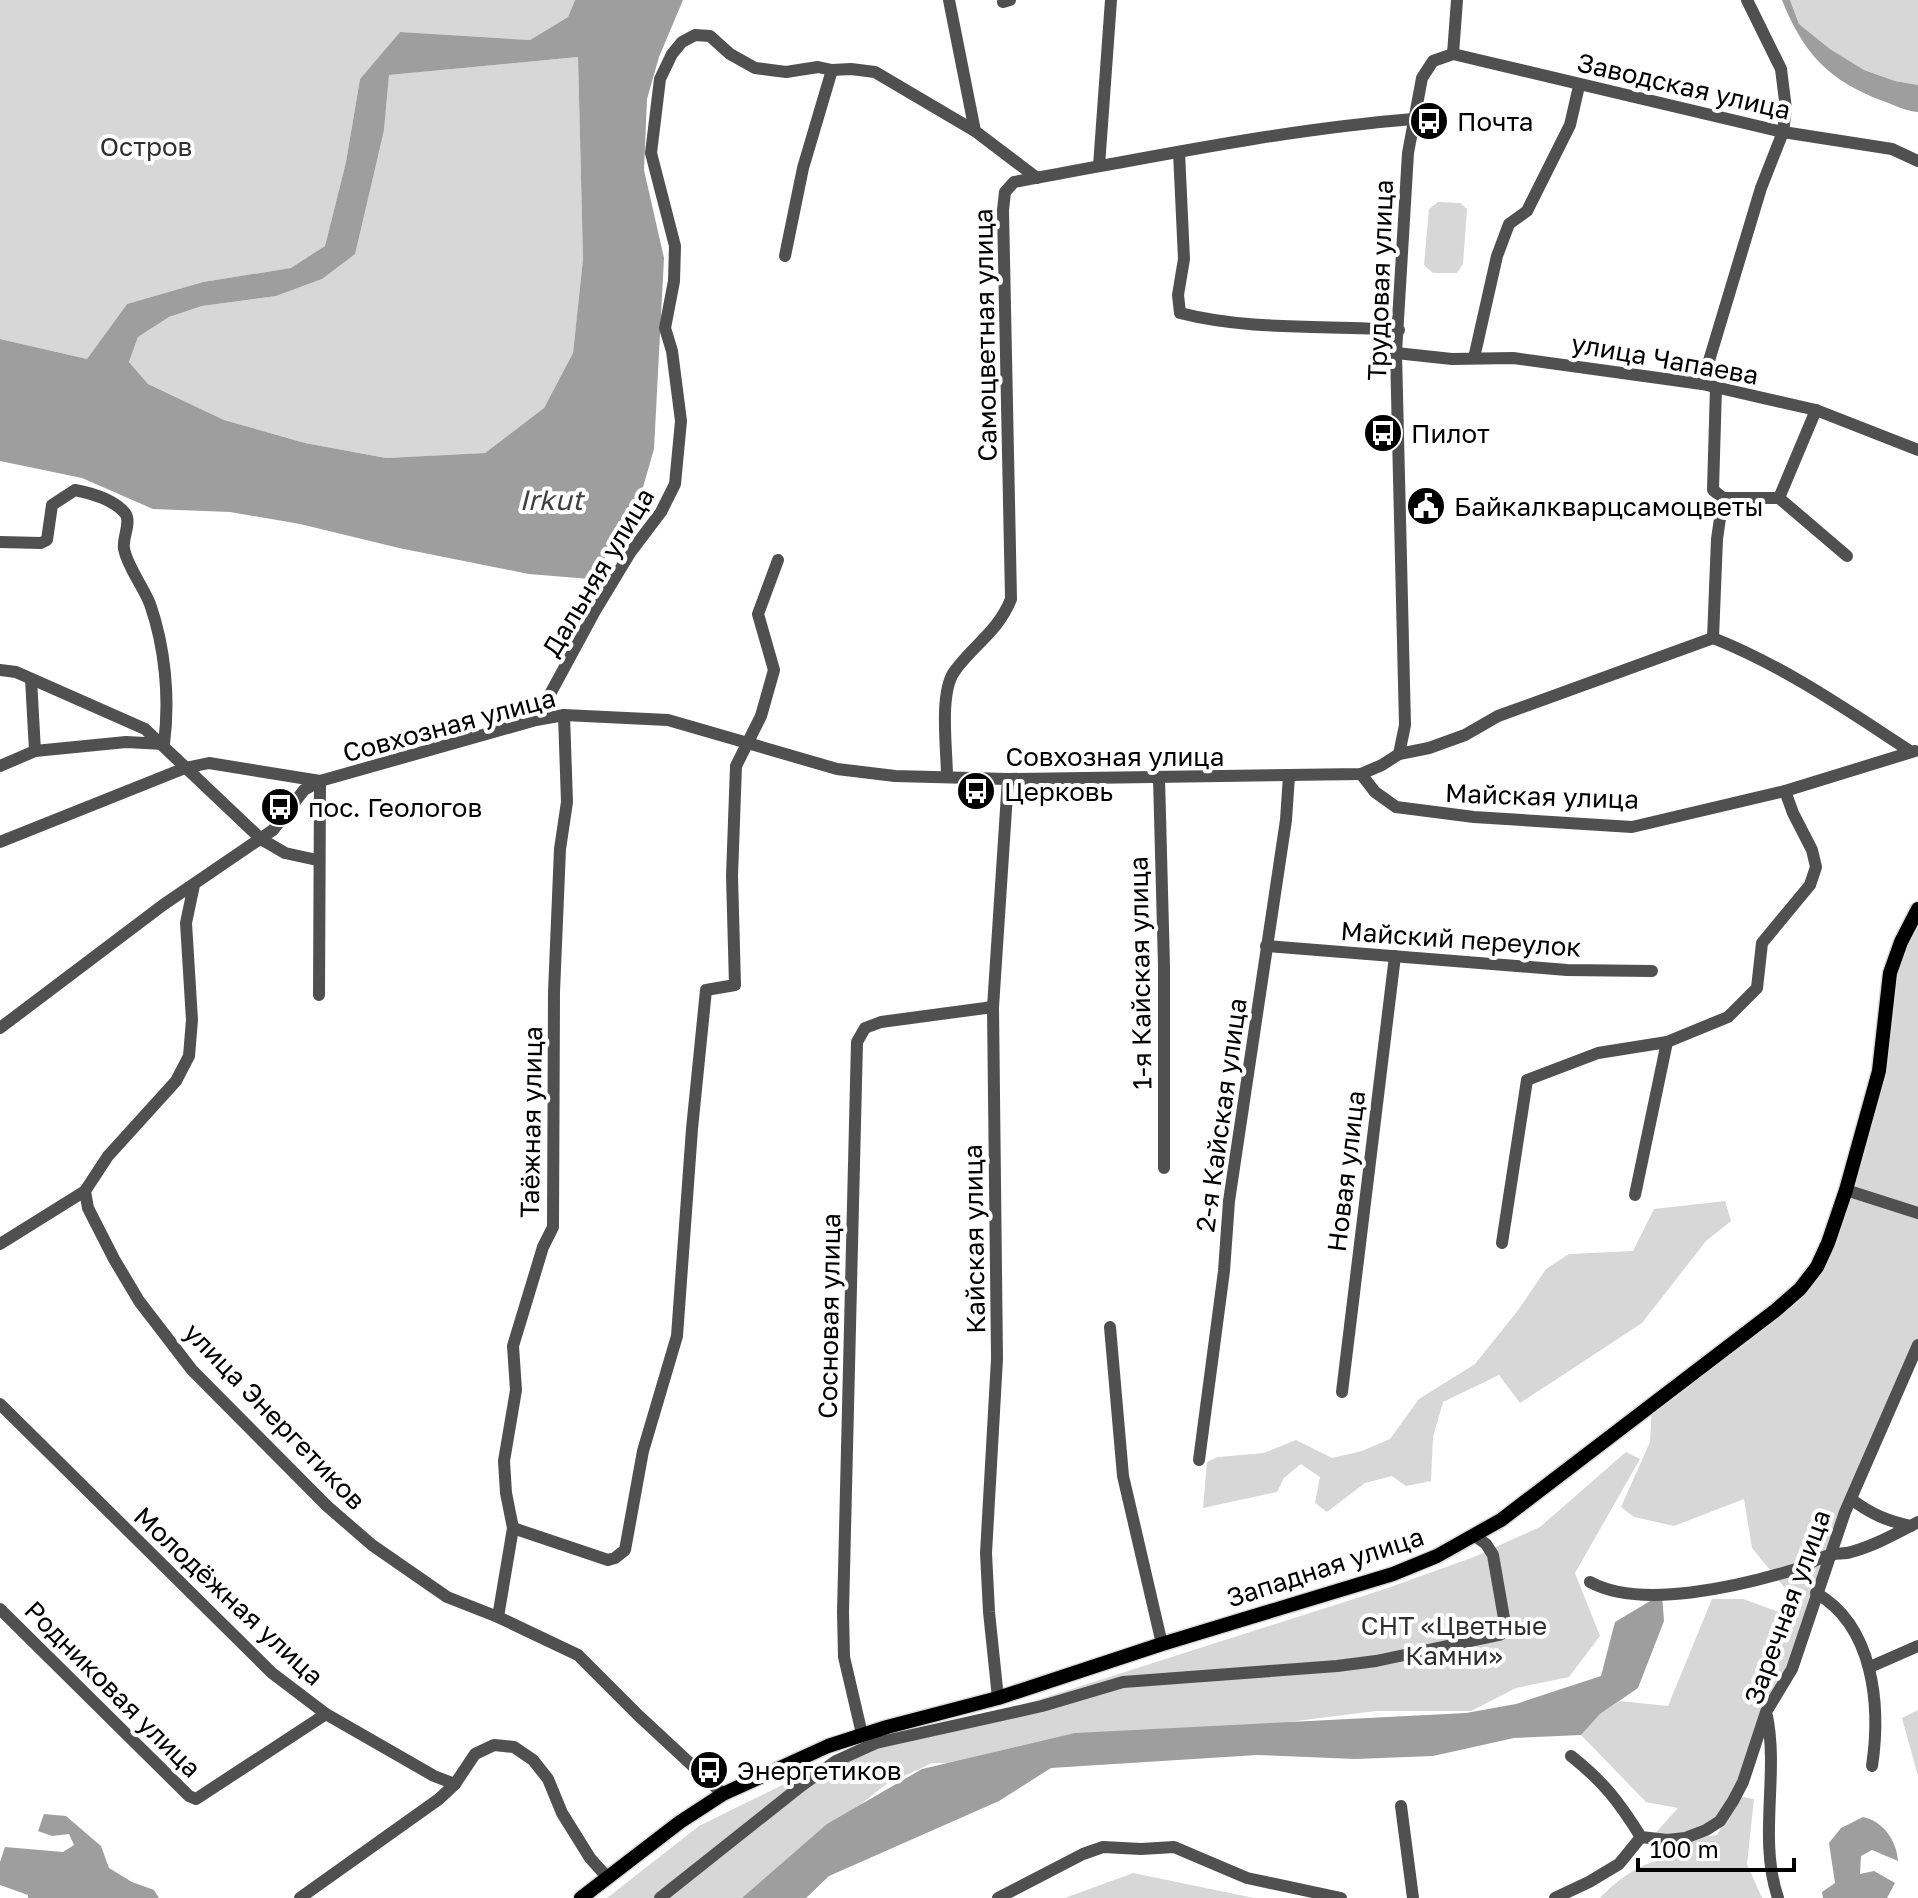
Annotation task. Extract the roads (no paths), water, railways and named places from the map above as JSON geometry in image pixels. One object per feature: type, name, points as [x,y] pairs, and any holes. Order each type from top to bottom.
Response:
[{"type":"main road","name":"Западная улица","points":[[581,1898],[680,1822],[723,1794],[789,1762],[862,1734],[998,1698],[1162,1644],[1393,1574],[1437,1556],[1501,1520],[1776,1310],[1800,1289],[1817,1267],[1846,1190],[1879,1071],[1890,973],[1918,909]]},
{"type":"street","points":[[949,0],[975,131]]},
{"type":"street","points":[[1099,166],[1111,0]]},
{"type":"street","name":"Трудовая улица","points":[[1399,754],[1405,725],[1396,353],[1408,153],[1422,78],[1433,61],[1446,55],[1457,0]]},
{"type":"street","points":[[1702,384],[1761,188],[1783,132],[1786,109],[1781,69],[1747,0]]},
{"type":"street","name":"Дальняя улица","points":[[536,720],[595,611],[630,553],[661,512],[675,484],[681,421],[672,351],[665,328],[674,281],[675,246],[651,153],[660,79],[672,54],[682,42],[695,35],[710,36],[730,54],[755,68],[786,72],[818,67],[875,72],[975,131],[1037,178]]},
{"type":"street","name":"Заводская улица","points":[[1446,55],[1783,132],[1892,149],[1918,161]]},
{"type":"street","points":[[785,256],[803,168],[832,70]]},
{"type":"street","points":[[1474,358],[1497,256],[1509,224],[1527,211],[1570,125],[1579,86]]},
{"type":"street","name":"Самоцветная улица","points":[[947,777],[946,688],[953,673],[1004,617],[1011,599],[1005,192],[1014,182],[1099,166],[1335,125],[1413,119]]},
{"type":"street","points":[[1179,152],[1184,259],[1178,295],[1180,313],[1218,323],[1399,330]]},
{"type":"street","name":"улица Чапаева","points":[[1396,353],[1513,358],[1702,384],[1816,410],[1918,450]]},
{"type":"street","points":[[1716,387],[1713,490],[1723,498],[1779,498],[1847,556]]},
{"type":"street","points":[[1779,498],[1816,410]]},
{"type":"street","points":[[0,542],[41,543],[47,540],[52,505],[75,490],[92,493],[124,512],[127,518],[124,550],[149,603],[162,647],[167,722],[164,744]]},
{"type":"street","points":[[1723,498],[1717,539],[1713,638],[1742,649],[1914,751]]},
{"type":"street","points":[[513,1528],[608,1560],[625,1550],[643,1451],[677,1336],[706,990],[735,985],[733,791],[736,766],[761,716],[774,670],[758,614],[778,560]]},
{"type":"street","name":"Совхозная улица","points":[[0,842],[185,768],[209,763],[320,781],[536,720],[564,715],[668,720],[837,769],[895,776],[1008,779],[1361,774],[1399,754],[1429,748],[1465,735],[1498,716],[1713,638]]},
{"type":"street","points":[[0,670],[16,672],[145,729],[261,839],[285,853],[317,860]]},
{"type":"street","points":[[31,679],[35,751]]},
{"type":"street","name":"Таёжная улица","points":[[498,1617],[513,1528],[504,1461],[516,1390],[513,1346],[543,1247],[553,1227],[554,992],[560,849],[567,802],[564,715]]},
{"type":"street","points":[[0,766],[35,751],[126,742],[164,744]]},
{"type":"street","name":"Майская улица","points":[[1361,774],[1375,792],[1396,807],[1474,817],[1632,827],[1785,791],[1914,751]]},
{"type":"street","name":"2-я Кайская улица","points":[[1199,1460],[1224,1271],[1229,1201],[1286,820],[1289,776]]},
{"type":"street","name":"1-я Кайская улица","points":[[1159,778],[1164,966],[1164,1168]]},
{"type":"street","name":"Кайская улица","points":[[998,1698],[986,1553],[997,1359],[993,1007],[1008,779]]},
{"type":"street","points":[[0,1028],[139,922],[211,870],[261,839],[281,821],[304,790],[320,781]]},
{"type":"street","points":[[319,995],[317,860],[320,781]]},
{"type":"street","points":[[1502,1243],[1527,1080],[1598,1053],[1667,1042],[1728,1017],[1757,988],[1762,943],[1810,885],[1816,867],[1812,850],[1785,791]]},
{"type":"street","points":[[0,1244],[85,1191],[108,1156],[176,1081],[189,1056],[192,1020],[186,923],[194,885]]},
{"type":"street","name":"Майский переулок","points":[[1266,946],[1567,970],[1652,971]]},
{"type":"street","name":"Новая улица","points":[[1342,1392],[1395,956]]},
{"type":"street","name":"Сосновая улица","points":[[862,1734],[844,1657],[843,1612],[857,1042],[865,1028],[881,1022],[993,1007]]},
{"type":"street","points":[[1635,1195],[1667,1042]]},
{"type":"street","points":[[1846,1190],[1918,1213]]},
{"type":"street","name":"улица Энергетиков","points":[[85,1191],[88,1208],[139,1301],[192,1370],[327,1506],[372,1545],[447,1597],[578,1655],[723,1794]]},
{"type":"street","points":[[1110,1327],[1123,1476],[1162,1644]]},
{"type":"street","name":"Заречная улица","points":[[1778,1898],[1768,1852],[1772,1739],[1766,1712],[1792,1669],[1851,1499],[1917,1354]]},
{"type":"street","name":"Молодёжная улица","points":[[0,1404],[272,1673],[326,1714],[434,1776],[455,1784]]},
{"type":"street","points":[[1851,1499],[1872,1515],[1888,1521],[1915,1524]]},
{"type":"street","points":[[1590,1582],[1605,1590],[1626,1593],[1697,1591],[1757,1580],[1797,1569],[1832,1554],[1850,1553],[1915,1524]]},
{"type":"street","points":[[660,1898],[801,1786],[836,1761],[876,1743],[1042,1706],[1123,1682],[1337,1666],[1376,1661],[1499,1635],[1504,1632],[1505,1624],[1495,1563],[1486,1544],[1475,1536]]},
{"type":"street","points":[[1816,1593],[1829,1600],[1847,1621],[1862,1643],[1870,1667],[1876,1743],[1872,1766]]},
{"type":"street","name":"Родниковая улица","points":[[0,1609],[189,1796],[196,1799],[326,1714]]},
{"type":"street","points":[[1870,1667],[1918,1646]]},
{"type":"street","points":[[1641,1837],[1667,1840],[1685,1838],[1720,1821],[1743,1782],[1766,1712]]},
{"type":"street","points":[[300,1898],[455,1784],[475,1754],[494,1745],[514,1747],[533,1760],[548,1779],[562,1813],[590,1858],[607,1877]]},
{"type":"street","points":[[1571,1756],[1596,1775],[1625,1810],[1641,1837]]},
{"type":"street","points":[[1743,1782],[1770,1786]]},
{"type":"street","points":[[1401,1806],[1413,1898]]},
{"type":"street","points":[[1555,1898],[1619,1864],[1641,1837]]},
{"type":"street","points":[[998,1898],[1091,1850],[1103,1847],[1174,1847],[1247,1878],[1341,1898]]},
{"type":"water","name":"Irkut","points":[[575,0],[683,0],[659,57],[647,99],[644,170],[664,258],[654,449],[635,515],[590,579],[529,574],[300,524],[230,512],[153,509],[82,478],[0,461],[0,339],[87,359],[127,304],[203,282],[291,268],[325,246],[346,162],[360,79],[400,32],[530,40],[568,17]],"holes":[[[578,57],[583,259],[573,353],[544,408],[485,453],[386,458],[305,443],[224,420],[148,384],[129,362],[138,337],[169,317],[202,306],[276,296],[322,279],[355,254],[384,130],[389,75]]]},
{"type":"water","points":[[1782,0],[1790,0],[1799,24],[1830,49],[1864,70],[1918,85],[1918,112],[1864,93],[1833,74],[1809,50]]},
{"type":"water","points":[[1662,1594],[1664,1621],[1638,1688],[1600,1714],[1581,1735],[1514,1738],[1433,1756],[1355,1759],[1257,1755],[1051,1768],[999,1801],[829,1876],[806,1898],[742,1898],[827,1824],[922,1769],[1075,1733],[1466,1713],[1516,1704],[1601,1676],[1615,1622]]},
{"type":"water","points":[[44,1814],[66,1816],[101,1846],[109,1868],[132,1882],[154,1890],[159,1898],[28,1898],[28,1895],[0,1885],[0,1862],[5,1847],[63,1852],[74,1845],[69,1834],[52,1836],[38,1831]]},
{"type":"water","points":[[1863,1817],[1877,1823],[1888,1833],[1898,1861],[1872,1850],[1861,1856],[1860,1874],[1874,1871],[1895,1883],[1887,1898],[1823,1898],[1822,1892],[1835,1883],[1829,1843],[1841,1828]]},
{"type":"place","name":"Почта","points":[[1429,121]]},
{"type":"place","name":"Пилот","points":[[1383,433]]},
{"type":"place","name":"Байкалкварцсамоцветы","points":[[1426,506]]},
{"type":"place","name":"Церковь","points":[[976,791]]},
{"type":"place","name":"пос. Геологов","points":[[280,807]]},
{"type":"place","name":"Энергетиков","points":[[709,1770]]},
{"type":"park label","name":"Остров","points":[[146,146]]},
{"type":"park label","name":"СНТ «Цветные Камни»","points":[[1454,1640]]}]
